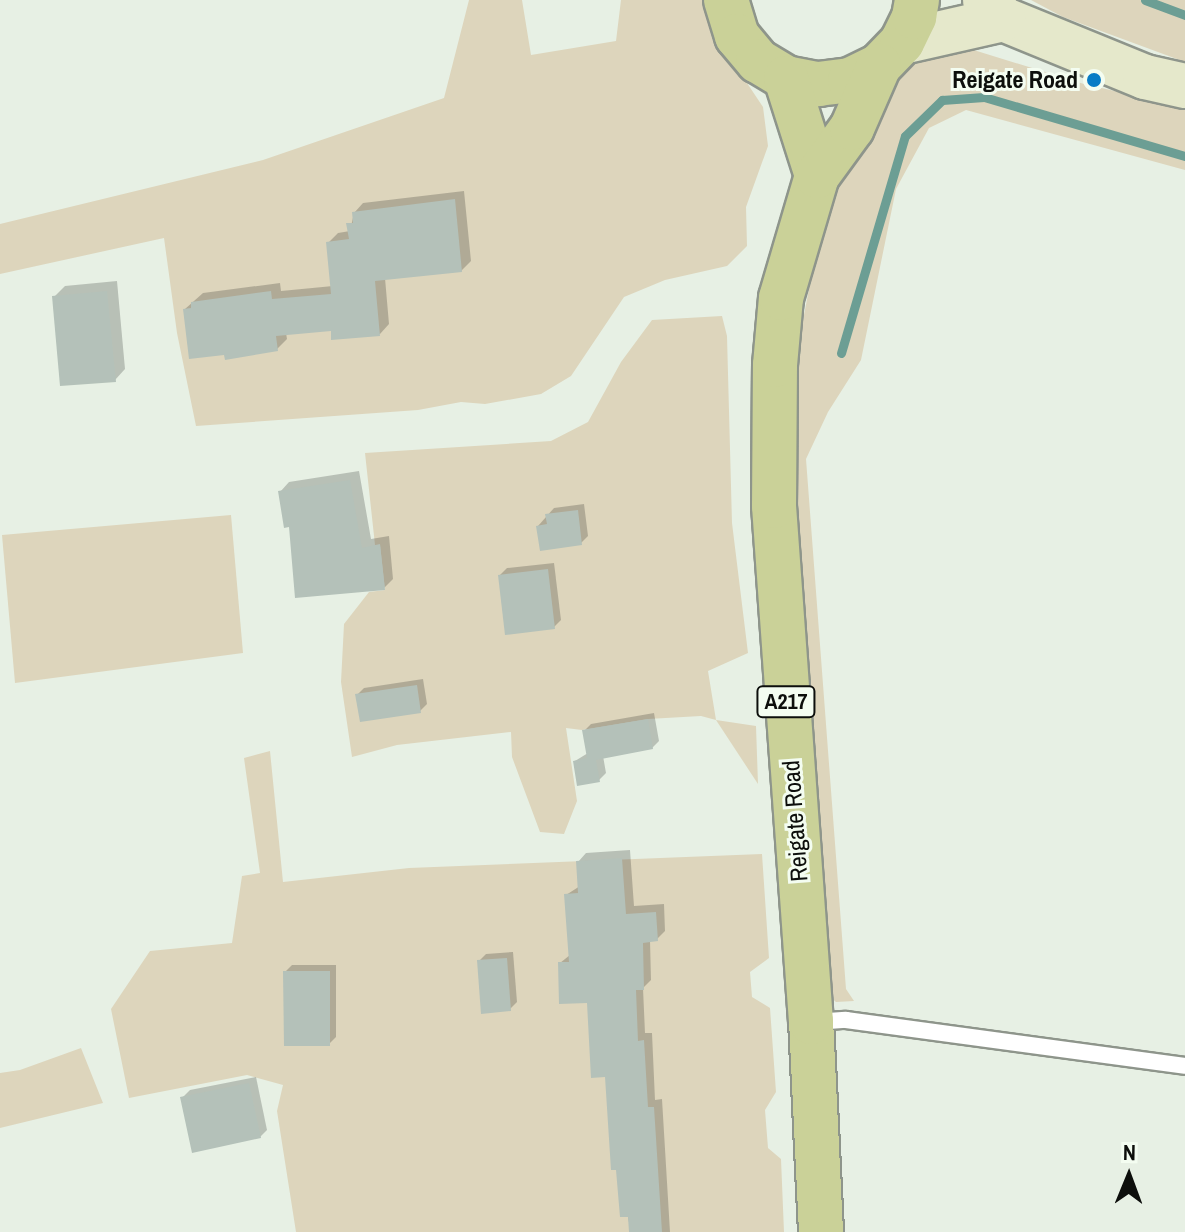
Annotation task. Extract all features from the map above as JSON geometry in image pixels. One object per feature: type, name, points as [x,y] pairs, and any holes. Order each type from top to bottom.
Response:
[{"type":"main road","points":[[726,0],[737,36],[758,61],[786,78],[818,84],[840,82],[891,54]]},
{"type":"main road","name":"Reigate Road","points":[[821,1232],[811,1022],[775,521],[774,424],[781,298],[817,176],[852,128],[914,17],[917,0]]},
{"type":"main road","points":[[786,78],[817,176]]},
{"type":"street","points":[[891,54],[994,9],[1145,77],[1185,86]]},
{"type":"lane","points":[[811,1022],[846,1020],[1185,1066]]},
{"type":"shaded area","points":[[469,0],[522,0],[531,55],[616,41],[621,0],[714,0],[741,74],[763,107],[768,146],[746,207],[747,246],[727,266],[665,280],[624,297],[571,376],[541,394],[485,404],[461,402],[418,410],[196,426],[177,333],[164,238],[0,274],[0,224],[263,160],[444,98]]},
{"type":"shaded area","points":[[1031,0],[1185,0],[1185,62],[1063,17]]},
{"type":"shaded area","points":[[964,47],[1084,84],[1185,107],[1185,170],[966,110],[929,128],[896,189],[861,360],[828,412],[806,459],[846,989],[854,1001],[836,1002],[827,994],[789,528],[797,351],[816,253],[839,177],[904,66],[935,50]]},
{"type":"shaded area","points":[[722,316],[727,336],[732,523],[748,653],[708,671],[716,720],[701,716],[648,719],[582,730],[566,728],[577,801],[564,834],[540,832],[512,757],[511,732],[397,745],[352,757],[341,682],[344,624],[369,592],[385,590],[380,545],[375,545],[365,453],[551,441],[588,422],[621,362],[652,320]]},
{"type":"shaded area","points":[[231,515],[243,653],[15,683],[2,535]]},
{"type":"shaded area","points":[[716,720],[756,726],[758,784]]},
{"type":"shaded area","points":[[270,751],[283,882],[409,868],[762,854],[769,958],[750,972],[752,997],[770,1008],[776,1092],[765,1110],[768,1148],[781,1159],[784,1232],[296,1232],[277,1111],[283,1085],[247,1075],[129,1098],[111,1009],[150,951],[232,943],[242,876],[260,873],[244,758]]},
{"type":"shaded area","points":[[81,1048],[103,1103],[0,1128],[0,1073],[20,1070]]},
{"type":"building","points":[[455,199],[462,272],[375,281],[380,336],[331,340],[331,331],[276,336],[278,351],[225,360],[224,355],[189,359],[183,309],[191,308],[191,302],[271,291],[272,299],[331,294],[326,242],[349,239],[346,223],[353,223],[352,212]]},
{"type":"building","points":[[107,291],[116,382],[60,386],[52,296]]},
{"type":"building","points":[[350,480],[362,548],[380,544],[385,590],[295,598],[289,527],[284,528],[278,491]]},
{"type":"building","points":[[578,510],[582,545],[540,551],[536,526],[547,524],[545,514]]},
{"type":"building","points":[[548,569],[555,629],[505,635],[498,575]]},
{"type":"building","points":[[417,685],[421,713],[360,722],[355,694]]},
{"type":"building","points":[[648,719],[653,749],[596,760],[600,782],[577,786],[573,761],[587,758],[582,730]]},
{"type":"building","points":[[622,858],[626,914],[656,912],[658,941],[643,943],[644,990],[636,990],[638,1041],[644,1040],[648,1107],[654,1107],[662,1232],[629,1232],[628,1217],[620,1217],[616,1170],[611,1170],[605,1077],[591,1078],[587,1003],[559,1004],[558,962],[569,962],[564,894],[578,893],[576,861]]},
{"type":"building","points":[[507,958],[511,1011],[481,1014],[477,960]]},
{"type":"building","points":[[283,971],[330,971],[330,1046],[284,1046]]},
{"type":"building","points":[[249,1083],[261,1138],[192,1153],[180,1097]]},
{"type":"waterway","points":[[1145,0],[1185,15]]},
{"type":"waterway","points":[[841,353],[905,136],[942,100],[984,97],[1185,156]]},
{"type":"place","name":"Reigate Road","points":[[1094,80]]}]
